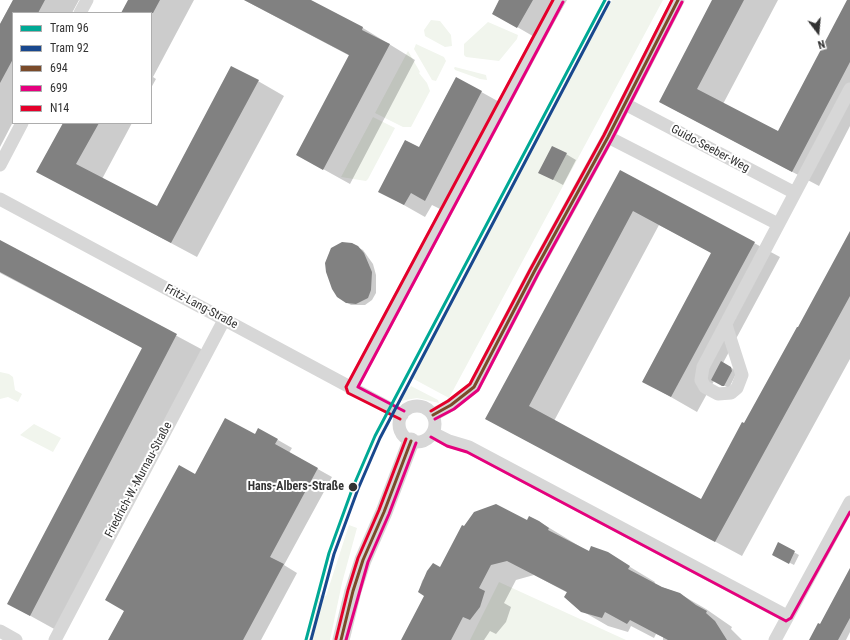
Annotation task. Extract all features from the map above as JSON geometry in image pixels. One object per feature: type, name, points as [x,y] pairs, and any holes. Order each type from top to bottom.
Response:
[{"type":"street","points":[[81,12],[87,0]]},
{"type":"street","points":[[352,389],[559,0]]},
{"type":"street","points":[[433,415],[456,401],[474,387],[534,272],[608,137],[678,0]]},
{"type":"street","points":[[726,325],[742,375],[736,388],[731,393],[718,394],[705,387],[701,380],[704,367],[778,224],[850,89]]},
{"type":"street","name":"Guido-Seeber-Weg","points":[[625,104],[795,194]]},
{"type":"street","points":[[0,166],[21,124]]},
{"type":"street","points":[[608,137],[778,224]]},
{"type":"street","name":"Fritz-Lang-Straße","points":[[0,199],[402,415]]},
{"type":"street","name":"Friedrich-W.-Murnau-Straße","points":[[54,640],[224,320]]},
{"type":"street","points":[[420,406],[430,411],[433,415],[435,425],[433,433],[427,439],[422,441],[412,441],[406,438],[400,427],[402,415],[410,408],[420,406]]},
{"type":"street","points":[[433,433],[469,447],[787,616]]},
{"type":"street","points":[[341,640],[353,591],[363,560],[412,441]]},
{"type":"street","points":[[775,640],[850,502]]},
{"type":"street","points":[[0,631],[16,640]]},
{"type":"shaded area","points":[[612,0],[663,0],[449,398],[410,377]]},
{"type":"shaded area","points":[[431,20],[440,21],[451,35],[452,46],[445,47],[425,36],[424,30]]},
{"type":"shaded area","points":[[488,22],[518,35],[517,39],[499,61],[466,57],[464,55],[464,44]]},
{"type":"shaded area","points":[[416,44],[444,57],[446,61],[436,81],[432,80],[414,49]]},
{"type":"shaded area","points":[[408,51],[420,72],[419,73],[427,83],[430,91],[411,127],[403,127],[375,113]]},
{"type":"shaded area","points":[[455,67],[486,75],[487,80],[455,70]]},
{"type":"shaded area","points":[[373,117],[395,128],[368,179],[366,181],[341,177]]},
{"type":"shaded area","points":[[0,372],[9,374],[13,377],[15,390],[22,394],[18,402],[8,397],[0,399]]},
{"type":"shaded area","points":[[411,386],[438,400],[439,403],[417,398],[400,401],[399,398],[406,387],[409,389]]},
{"type":"shaded area","points":[[34,424],[61,438],[53,452],[20,435]]},
{"type":"shaded area","points":[[349,525],[357,528],[342,583],[330,640],[309,640],[320,595],[326,596]]},
{"type":"shaded area","points":[[499,582],[626,640],[470,640]]},
{"type":"building","points":[[13,0],[45,0],[39,12],[12,12],[12,61],[0,83],[0,24]]},
{"type":"building","points":[[128,0],[160,0],[153,13],[122,12]]},
{"type":"building","points":[[244,0],[311,0],[363,27],[362,30],[390,44],[323,170],[296,155],[349,55]]},
{"type":"building","points":[[499,0],[533,0],[517,28],[492,14]]},
{"type":"building","points":[[712,0],[744,0],[697,89],[778,131],[847,0],[850,0],[850,62],[792,172],[659,102]]},
{"type":"building","points":[[231,66],[259,80],[171,243],[36,172],[62,124],[98,124],[76,164],[157,206]]},
{"type":"building","points":[[456,77],[482,91],[425,201],[411,193],[404,205],[378,192],[405,140],[419,147]]},
{"type":"building","points":[[552,146],[567,153],[553,180],[538,173]]},
{"type":"building","points":[[620,170],[755,242],[671,397],[642,382],[711,253],[633,211],[529,406],[701,499],[742,422],[744,423],[850,231],[850,296],[715,542],[485,419]]},
{"type":"building","points":[[0,240],[177,334],[30,616],[7,604],[142,348],[0,272]]},
{"type":"building","points":[[342,242],[352,243],[358,246],[364,253],[372,272],[371,290],[368,298],[356,304],[346,303],[337,297],[332,289],[326,272],[325,263],[331,248]]},
{"type":"building","points":[[721,361],[731,367],[732,371],[724,386],[711,380]]},
{"type":"building","points":[[225,418],[255,434],[258,428],[278,439],[275,444],[318,468],[270,557],[284,564],[243,640],[108,640],[124,611],[105,600],[179,465],[195,474]]},
{"type":"building","points":[[496,504],[527,520],[529,516],[539,521],[549,528],[548,530],[589,551],[591,546],[608,552],[630,566],[628,569],[662,587],[680,593],[707,611],[706,613],[715,621],[727,640],[668,640],[630,620],[627,624],[605,612],[602,618],[581,612],[564,597],[567,592],[507,561],[491,565],[479,588],[485,591],[480,607],[470,620],[463,617],[451,640],[401,640],[424,596],[418,592],[427,571],[433,563],[440,567],[462,525],[464,526],[474,512]]},
{"type":"building","points":[[778,542],[795,551],[789,564],[772,555]]},
{"type":"building","points":[[850,568],[850,618],[838,640],[809,640],[818,623],[820,624]]},
{"type":"tram line","name":"96","points":[[306,640],[329,553],[353,487],[375,436],[605,0]]},
{"type":"tram line","name":"92","points":[[311,640],[334,554],[358,489],[380,438],[609,2]]},
{"type":"transit line","name":"N14","points":[[400,419],[348,393],[346,387],[553,0]]},
{"type":"transit line","name":"N14","points":[[431,411],[448,401],[470,384],[604,135],[672,0]]},
{"type":"transit line","name":"694","points":[[433,415],[451,405],[474,387],[534,272],[608,137],[678,0]]},
{"type":"transit line","name":"699","points":[[404,411],[358,387],[563,2]]},
{"type":"transit line","name":"699","points":[[435,419],[454,409],[478,390],[538,274],[612,139],[682,2]]},
{"type":"transit line","name":"699","points":[[431,437],[447,446],[467,452],[786,621],[791,618],[850,512]]},
{"type":"transit line","name":"N14","points":[[336,639],[348,590],[358,558],[379,510],[406,439]]},
{"type":"transit line","name":"694","points":[[341,640],[353,591],[363,560],[384,512],[411,441]]},
{"type":"transit line","name":"699","points":[[346,640],[368,562],[389,514],[416,443]]},
{"type":"place","name":"Hans-Albers-Straße","points":[[353,487]]}]
